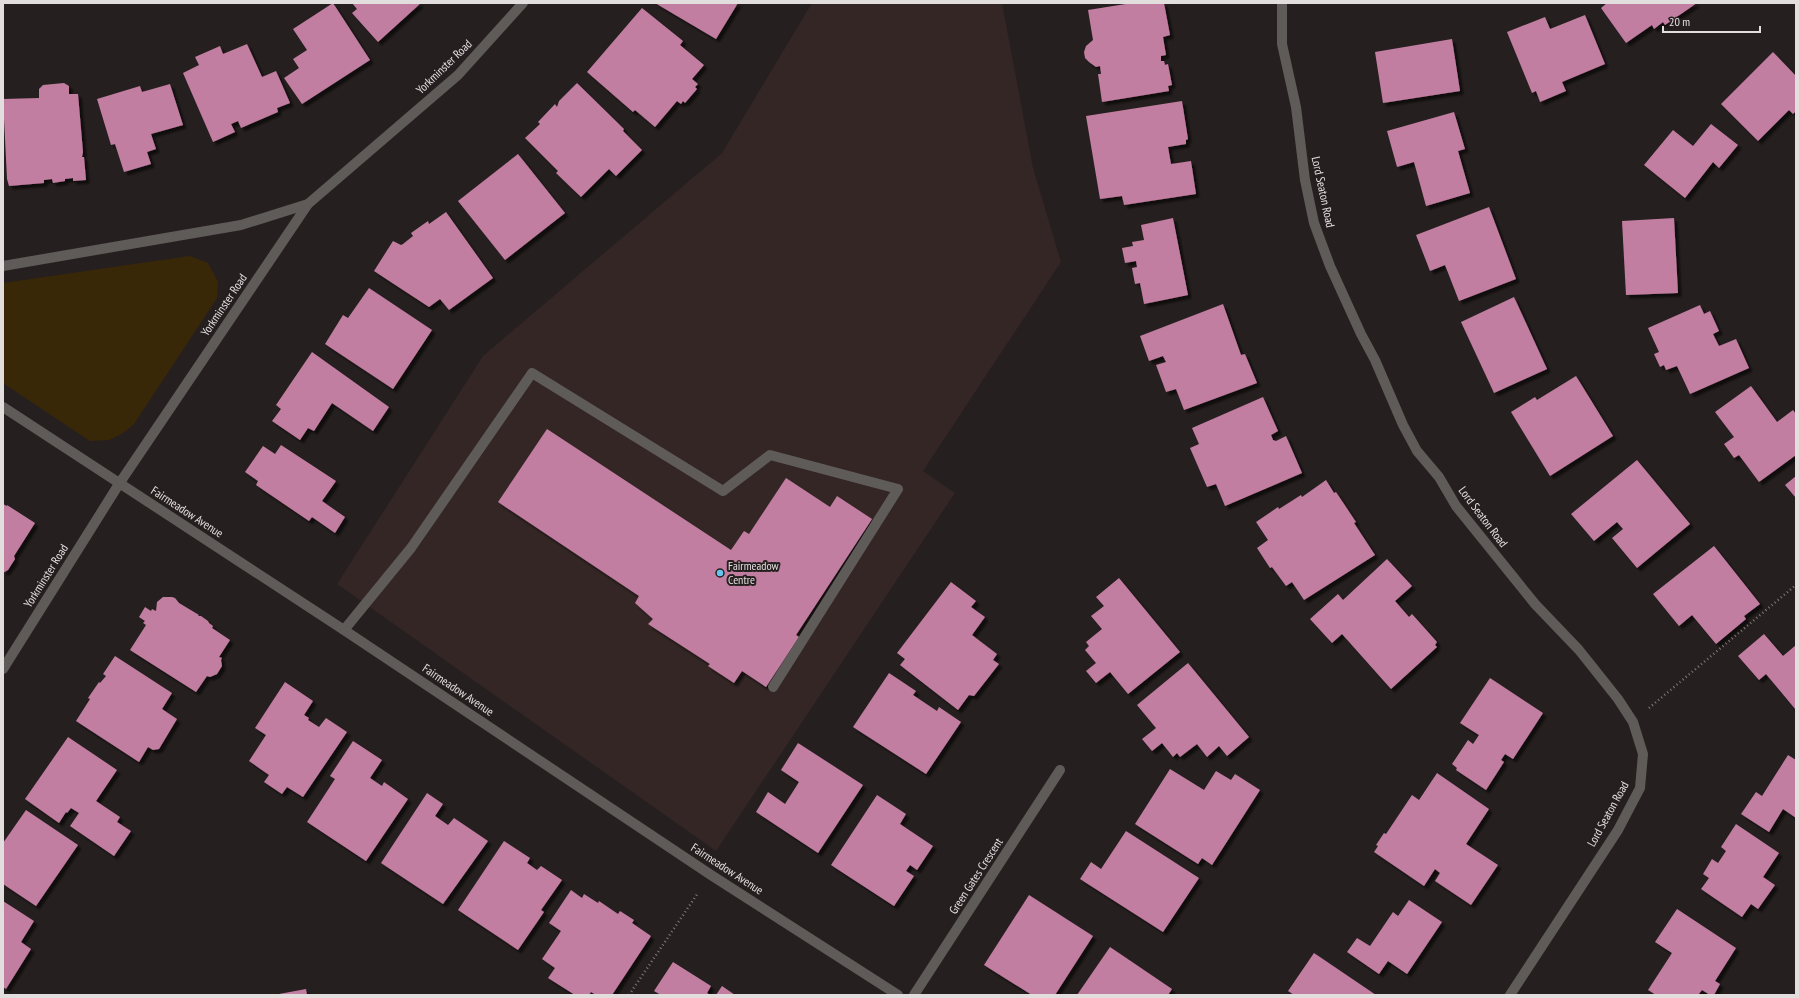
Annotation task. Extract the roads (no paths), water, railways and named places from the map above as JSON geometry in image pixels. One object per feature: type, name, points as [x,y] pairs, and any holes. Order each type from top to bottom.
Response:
[{"type":"street","name":"Yorkminster Road","points":[[3,669],[120,484],[308,204],[458,75],[523,3]]},
{"type":"street","name":"Lord Seaton Road","points":[[1282,3],[1282,44],[1296,107],[1305,180],[1314,223],[1330,266],[1361,334],[1375,360],[1403,425],[1417,451],[1439,477],[1456,506],[1535,604],[1578,650],[1618,699],[1633,722],[1643,754],[1640,788],[1618,830],[1510,995]]},
{"type":"street","points":[[3,266],[241,225],[308,204]]},
{"type":"street","points":[[344,630],[411,548],[532,373],[723,491],[770,455],[898,489],[773,687]]},
{"type":"street","name":"Fairmeadow Avenue","points":[[3,407],[344,630],[710,875],[898,995]]},
{"type":"street","name":"Green Gates Crescent","points":[[914,995],[1060,770]]},
{"type":"place","name":"Fairmeadow Centre","points":[[720,573]]}]
